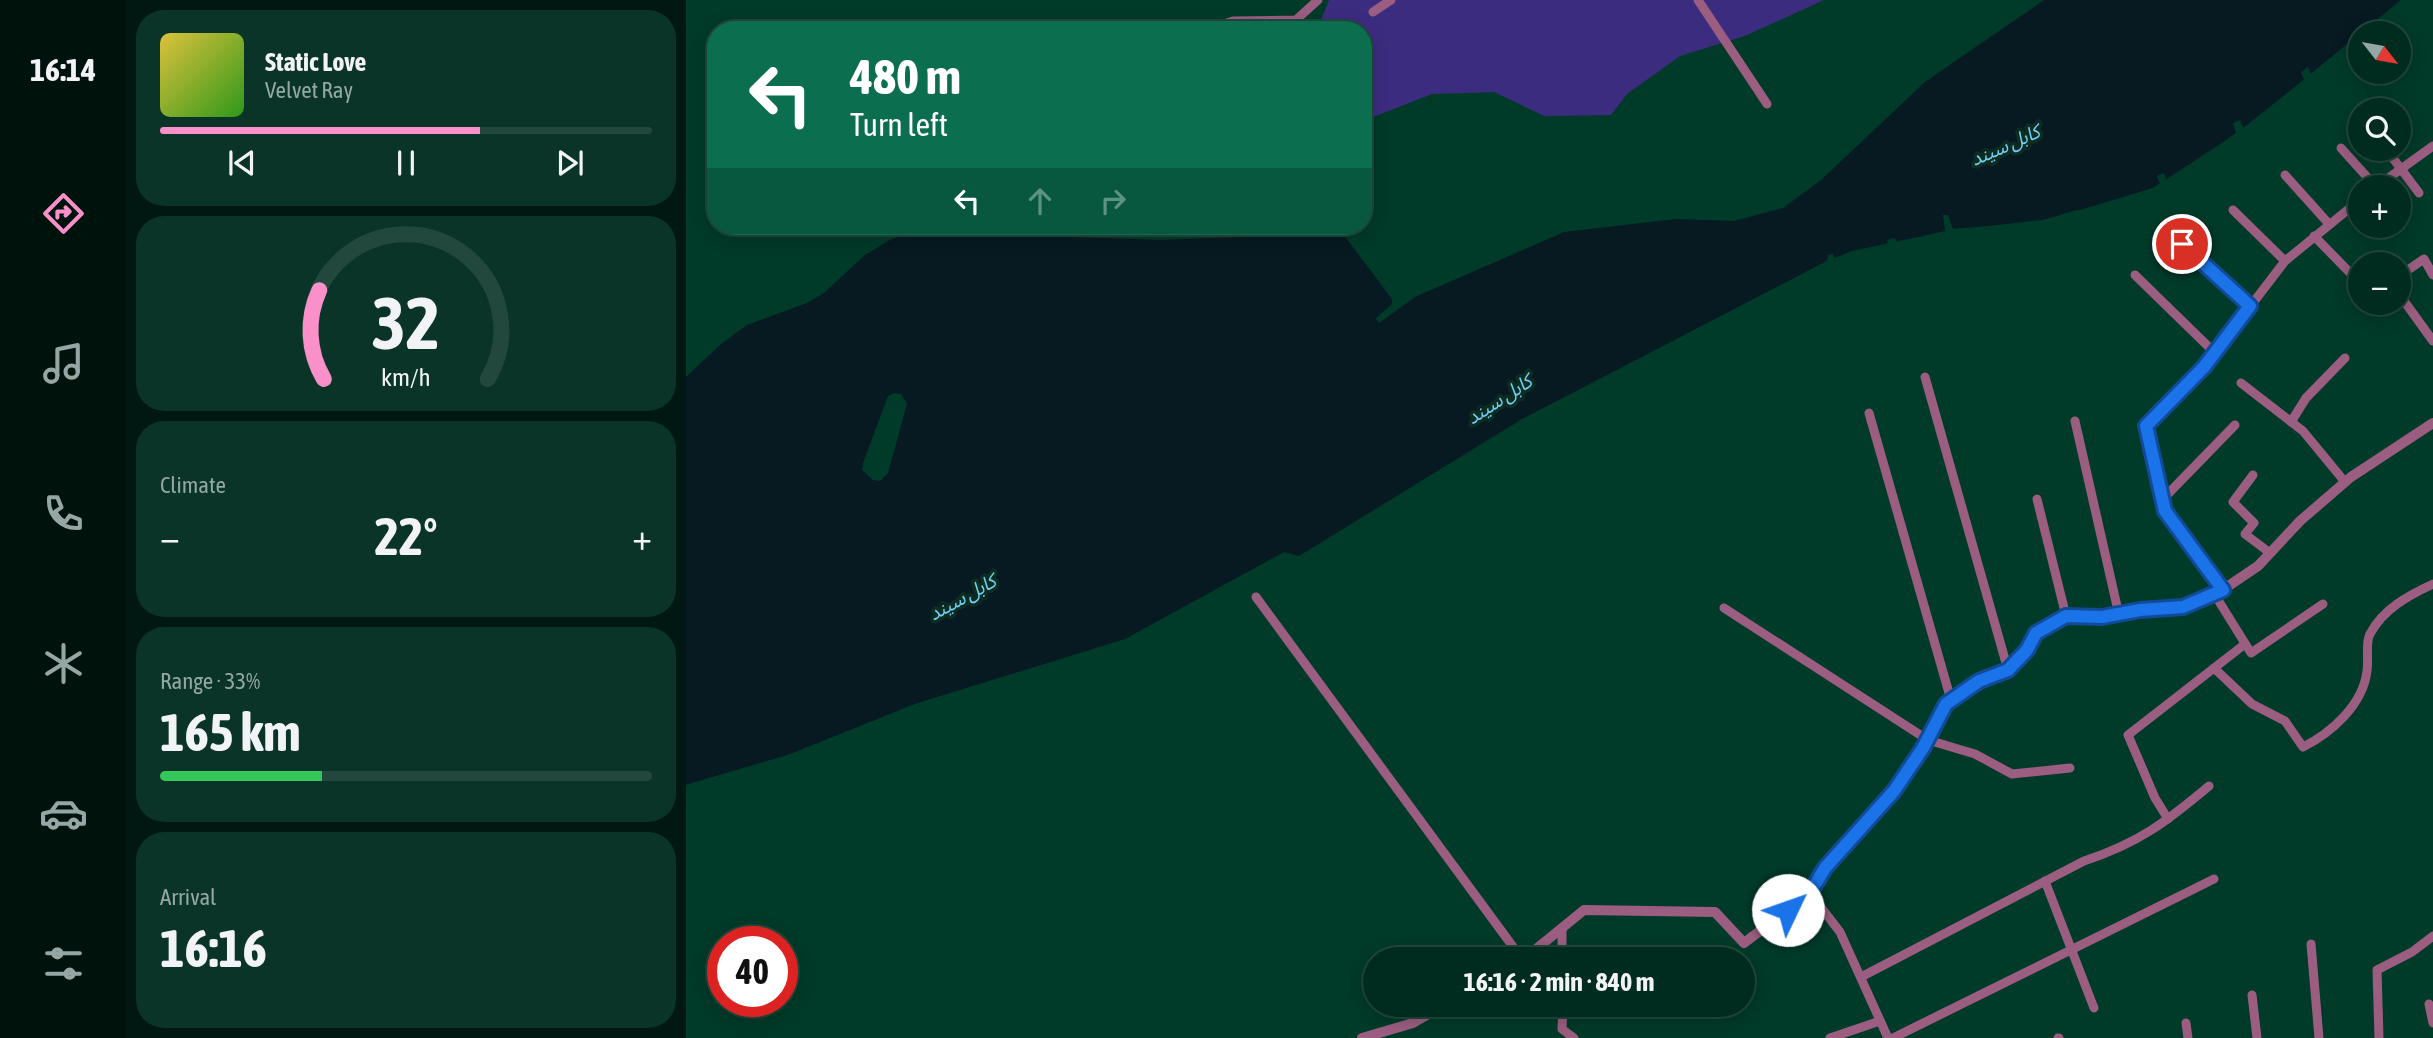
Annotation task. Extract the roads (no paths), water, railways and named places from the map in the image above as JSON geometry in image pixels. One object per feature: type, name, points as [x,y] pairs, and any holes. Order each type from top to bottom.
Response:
[{"type":"street","points":[[1264,21],[1296,20],[1318,0]]},
{"type":"street","points":[[1373,12],[1391,0]]},
{"type":"street","points":[[1698,0],[1767,104]]},
{"type":"street","points":[[2393,175],[2433,146]]},
{"type":"street","points":[[2340,148],[2365,175]]},
{"type":"street","points":[[2397,161],[2419,193]]},
{"type":"street","points":[[2285,175],[2329,224]]},
{"type":"street","points":[[2233,209],[2285,261]]},
{"type":"street","points":[[2323,604],[2250,653],[2219,593],[2165,511],[2146,426],[2215,353],[2285,261],[2348,209]]},
{"type":"street","points":[[2314,236],[2348,271]]},
{"type":"street","points":[[2182,244],[2250,306]]},
{"type":"street","points":[[2411,268],[2424,259],[2433,275]]},
{"type":"street","points":[[2135,275],[2215,353]]},
{"type":"street","points":[[2411,311],[2433,341]]},
{"type":"street","points":[[2291,422],[2306,398],[2345,358]]},
{"type":"street","points":[[1925,376],[2008,670]]},
{"type":"street","points":[[2241,383],[2291,422],[2345,482]]},
{"type":"street","points":[[1869,412],[1951,700]]},
{"type":"street","points":[[2075,421],[2119,615]]},
{"type":"street","points":[[1538,947],[1584,911],[1715,912],[1744,943],[1810,893],[1825,868],[1894,791],[1951,700],[1979,681],[2008,670],[2027,650],[2036,633],[2066,616],[2119,615],[2140,610],[2183,607],[2219,593],[2258,566],[2345,482],[2433,423]]},
{"type":"street","points":[[2162,500],[2235,425]]},
{"type":"street","points":[[2253,475],[2234,502],[2254,523],[2245,534],[2270,553]]},
{"type":"street","points":[[2037,499],[2066,616]]},
{"type":"street","points":[[2214,668],[2252,704],[2285,721],[2303,747],[2327,735],[2355,702],[2367,674],[2369,635],[2402,598],[2433,584]]},
{"type":"street","points":[[1256,597],[1514,947]]},
{"type":"street","points":[[1724,608],[1928,740],[1975,754],[2012,774],[2070,768]]},
{"type":"street","points":[[2168,819],[2155,797],[2128,735],[2245,644]]},
{"type":"street","points":[[1860,977],[2084,861],[2124,848],[2168,819],[2210,786]]},
{"type":"street","points":[[1810,893],[1840,932],[1890,1038],[2214,879]]},
{"type":"street","points":[[2045,881],[2094,1008]]},
{"type":"street","points":[[1562,928],[1563,947]]},
{"type":"street","points":[[2379,1038],[2374,976],[2377,970],[2412,952],[2433,936]]},
{"type":"street","points":[[2311,944],[2319,1038]]},
{"type":"street","points":[[2252,995],[2258,1038]]},
{"type":"street","points":[[2429,1004],[2433,1023]]},
{"type":"street","points":[[1362,1038],[1413,1023],[1423,1017]]},
{"type":"street","points":[[1562,1017],[1562,1029],[1574,1038]]},
{"type":"street","points":[[1830,1038],[1880,1021]]},
{"type":"street","points":[[2186,1023],[2188,1038]]},
{"type":"water","name":"کابل سيند","points":[[2044,0],[2401,0],[2375,21],[2348,21],[2348,43],[2243,129],[2153,188],[2050,219],[1946,231],[1852,251],[1827,261],[1522,419],[1299,556],[1284,552],[1125,639],[915,704],[788,755],[686,785],[686,377],[721,344],[747,325],[807,303],[824,293],[865,255],[890,240],[903,235],[1061,235],[1160,240],[1254,235],[1344,235],[1392,299],[1392,304],[1376,318],[1379,323],[1415,297],[1564,232],[1676,219],[1734,221],[1783,208],[1821,180],[1925,82]],"holes":[[[894,393],[901,394],[907,404],[888,473],[880,481],[873,480],[862,470],[888,396]]]}]
